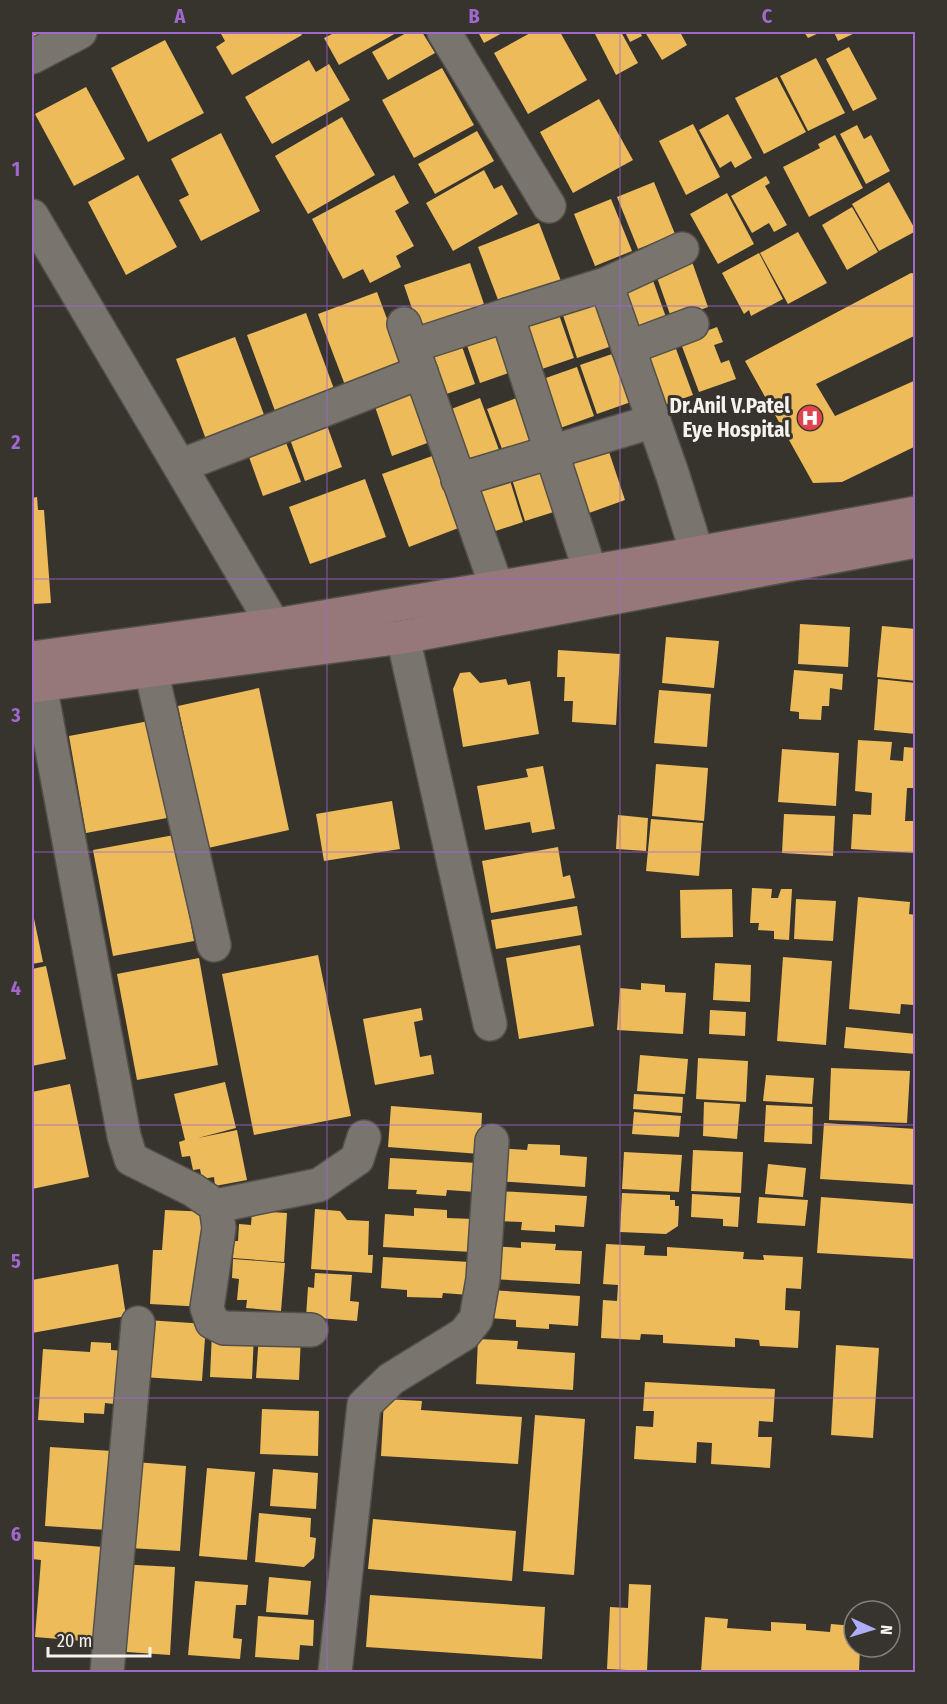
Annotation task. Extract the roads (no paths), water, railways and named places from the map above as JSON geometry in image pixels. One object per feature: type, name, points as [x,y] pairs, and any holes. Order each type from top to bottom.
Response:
[{"type":"main road","points":[[34,677],[151,670],[496,588],[915,513]]},
{"type":"main road","points":[[34,677],[283,638],[403,637],[915,541]]},
{"type":"street","points":[[32,57],[80,32]]},
{"type":"street","points":[[444,32],[549,206]]},
{"type":"street","points":[[32,216],[283,638]]},
{"type":"street","points":[[180,466],[412,347],[606,284],[682,249]]},
{"type":"street","points":[[606,284],[697,553]]},
{"type":"street","points":[[507,315],[590,571]]},
{"type":"street","points":[[628,348],[692,324]]},
{"type":"street","points":[[412,347],[496,588]]},
{"type":"street","points":[[458,480],[654,421]]},
{"type":"street","points":[[403,637],[490,1024]]},
{"type":"street","points":[[151,670],[214,945]]},
{"type":"street","points":[[34,677],[123,1136],[132,1159],[193,1190],[216,1206],[319,1185],[357,1159],[364,1137]]},
{"type":"street","points":[[335,1672],[364,1405],[391,1379],[464,1334],[477,1319],[483,1279],[492,1141]]},
{"type":"street","points":[[216,1206],[219,1227],[207,1308],[212,1322],[224,1328],[311,1330]]},
{"type":"street","points":[[107,1672],[138,1323]]},
{"type":"place","name":"Dr.Anil V.Patel Eye Hospital","points":[[810,418]]}]
